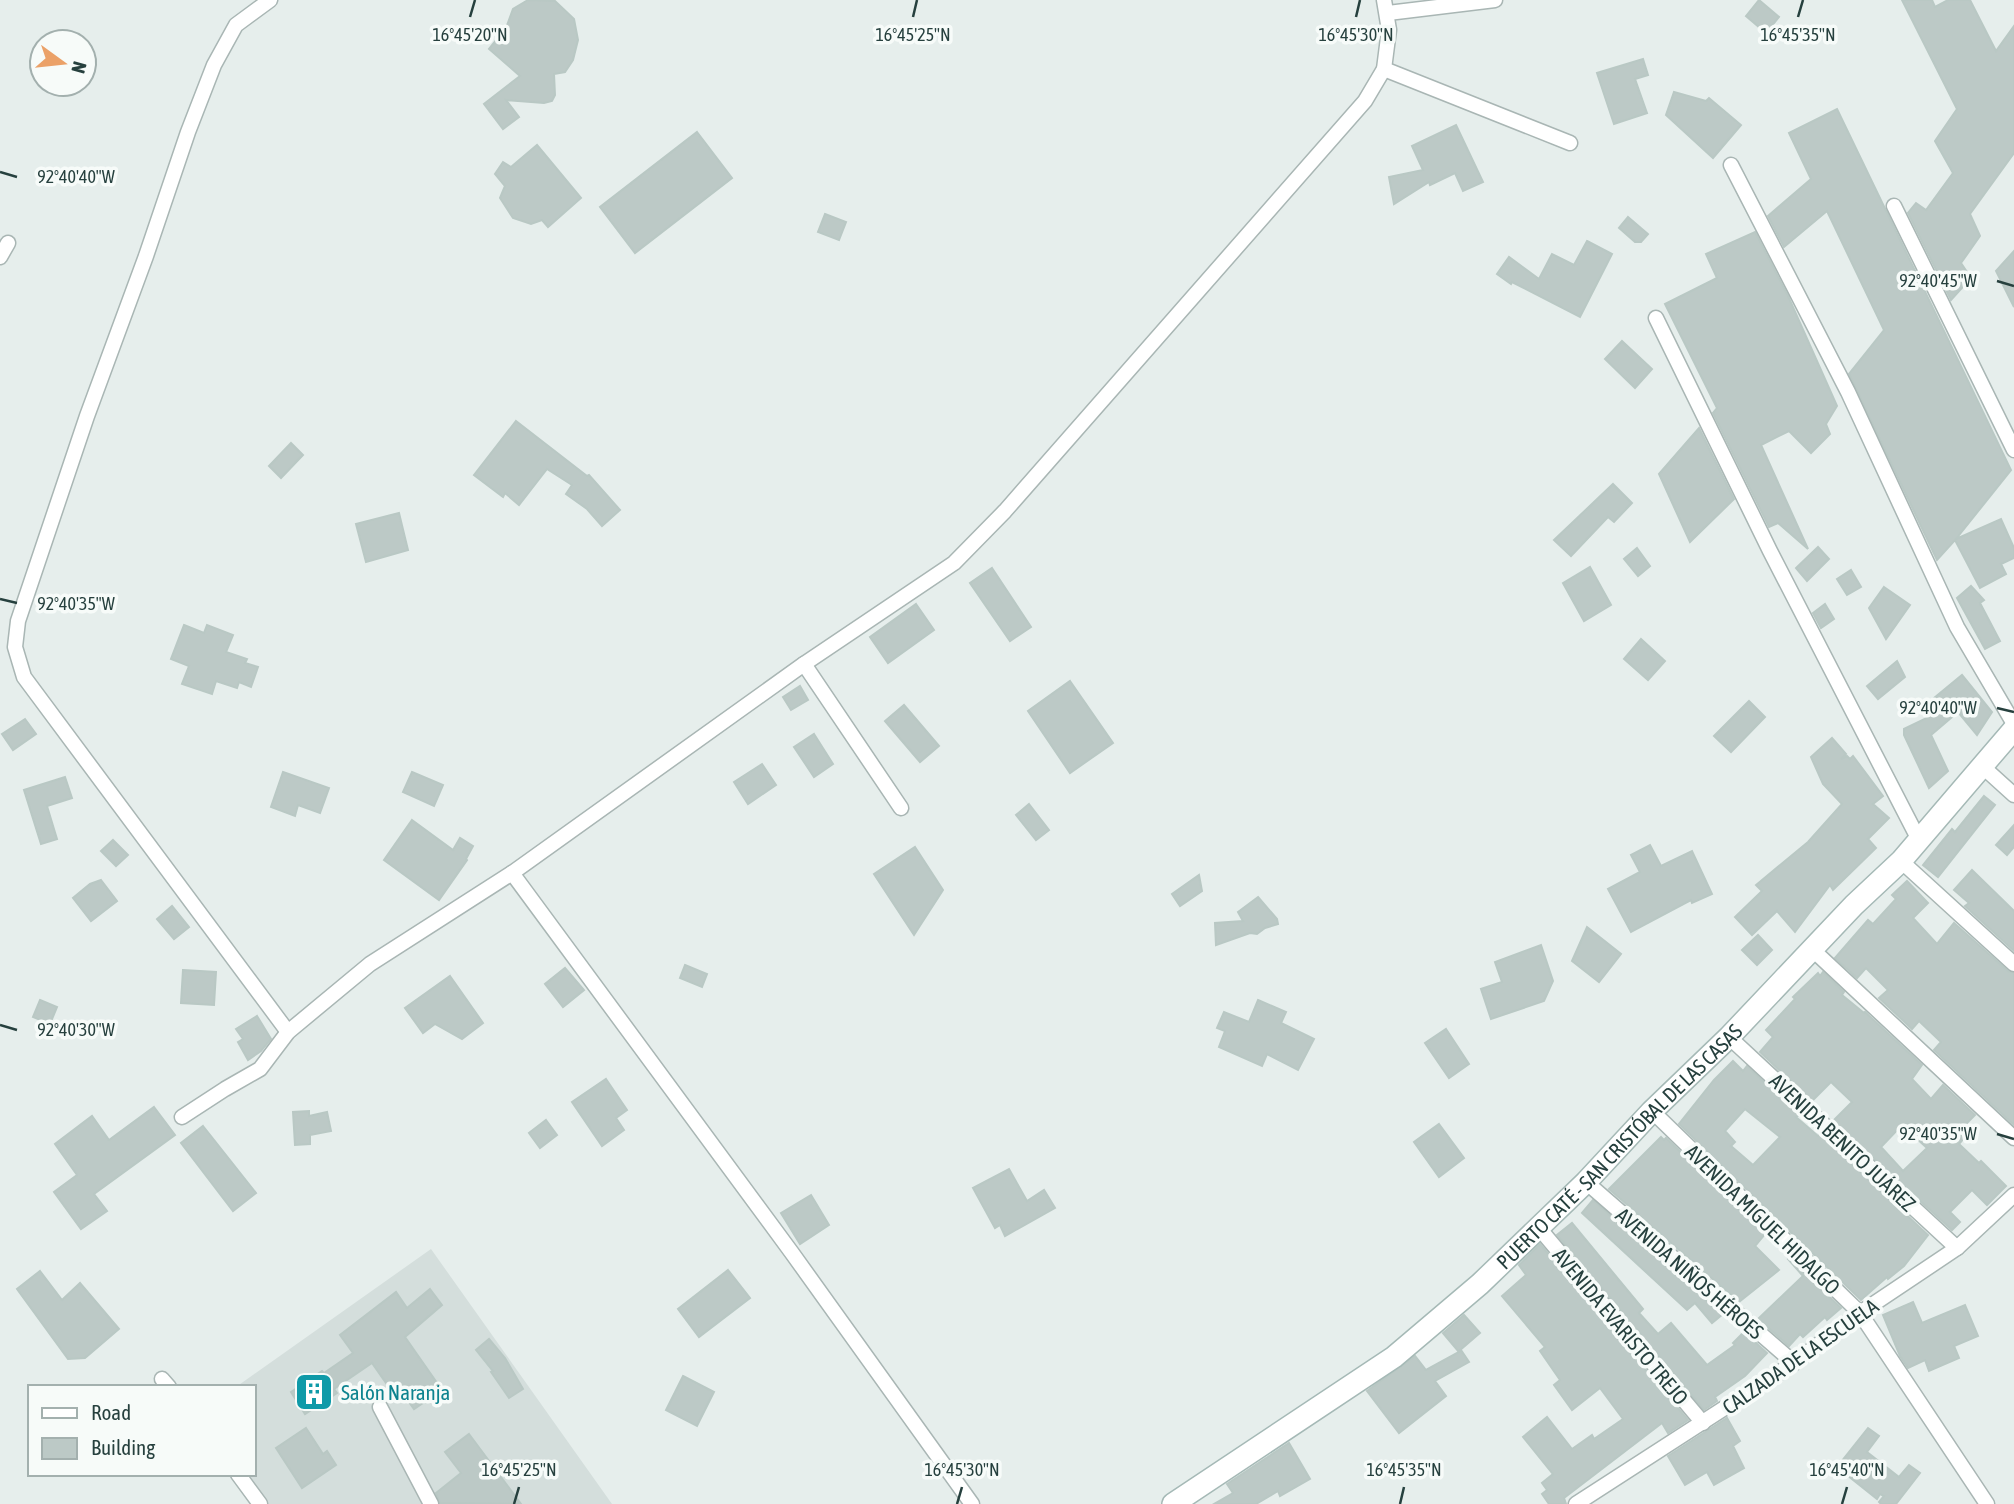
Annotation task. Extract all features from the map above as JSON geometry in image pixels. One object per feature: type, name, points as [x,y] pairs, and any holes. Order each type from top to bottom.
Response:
[{"type":"main road","name":"PUERTO CATÉ - SAN CRISTÓBAL DE LAS CASAS","points":[[1173,1504],[1394,1357],[1480,1284],[1586,1182],[1854,905],[1901,861],[2014,726]]},
{"type":"street","points":[[270,0],[236,25],[210,76],[187,132],[146,256],[82,429],[18,621],[15,647],[24,677],[288,1032]]},
{"type":"street","points":[[182,1117],[260,1069],[288,1032],[370,964],[512,873],[804,664],[954,563],[1005,511],[1365,101],[1384,69],[1389,30],[1386,7],[1495,0]]},
{"type":"street","points":[[1384,69],[1570,143]]},
{"type":"street","points":[[1731,165],[1848,392],[1956,627],[2014,726]]},
{"type":"street","points":[[1894,206],[2014,450]]},
{"type":"street","points":[[0,257],[8,243]]},
{"type":"street","points":[[1656,318],[1770,551],[1919,840]]},
{"type":"street","points":[[804,664],[901,808]]},
{"type":"street","points":[[1982,766],[2014,795]]},
{"type":"street","points":[[1901,861],[2014,964]]},
{"type":"street","points":[[512,873],[792,1253],[972,1504]]},
{"type":"street","points":[[1813,950],[2014,1138]]},
{"type":"street","name":"AVENIDA BENITO JUÁREZ","points":[[1729,1037],[1957,1248]]},
{"type":"street","name":"AVENIDA MIGUEL HIDALGO","points":[[1652,1111],[1860,1314],[1987,1504]]},
{"type":"street","name":"AVENIDA NIÑOS HÉROES","points":[[1586,1182],[1794,1363]]},
{"type":"street","name":"CALZADA DE LA ESCUELA","points":[[1576,1504],[1794,1363],[1957,1248],[2014,1195]]},
{"type":"street","name":"AVENIDA EVARISTO TREJO","points":[[1539,1228],[1703,1423]]},
{"type":"street","points":[[380,1408],[431,1504]]},
{"type":"street","points":[[240,1476],[260,1504]]},
{"type":"shaded area","points":[[431,1249],[612,1504],[268,1504],[247,1476],[256,1476],[256,1385],[239,1385]]},
{"type":"building","points":[[528,0],[555,1],[574,19],[578,40],[573,60],[565,72],[554,74],[555,95],[552,101],[544,103],[506,100],[519,117],[503,129],[484,104],[520,76],[489,49],[506,28],[513,9]]},
{"type":"building","points":[[1759,0],[1779,17],[1766,33],[1746,16]]},
{"type":"building","points":[[1902,0],[1932,0],[1935,7],[1948,0],[1970,0],[1996,51],[2014,26],[2014,153],[1970,214],[1980,236],[1961,263],[1971,278],[1951,300],[1908,213],[1916,203],[1926,210],[1953,173],[1935,141],[1957,109]]},
{"type":"building","points":[[1643,59],[1648,75],[1635,79],[1647,113],[1614,124],[1597,73]]},
{"type":"building","points":[[1674,92],[1706,101],[1709,98],[1741,125],[1713,158],[1666,115]]},
{"type":"building","points":[[1837,109],[2011,470],[1956,539],[2001,519],[2014,548],[2014,558],[2001,564],[2006,574],[1980,588],[1955,540],[1937,560],[1849,374],[1884,330],[1827,211],[1784,247],[1768,216],[1811,179],[1789,133]]},
{"type":"building","points":[[1456,125],[1483,182],[1463,191],[1455,173],[1430,185],[1429,182],[1394,204],[1389,177],[1423,170],[1412,146]]},
{"type":"building","points":[[697,132],[732,178],[635,253],[600,207]]},
{"type":"building","points":[[537,145],[581,198],[548,227],[542,220],[531,224],[513,218],[500,198],[505,186],[495,174],[503,162],[511,167]]},
{"type":"building","points":[[825,214],[846,222],[839,240],[818,232]]},
{"type":"building","points":[[1628,217],[1648,234],[1641,242],[1635,242],[1619,228]]},
{"type":"building","points":[[1755,232],[1788,296],[1837,406],[1826,424],[1830,434],[1811,453],[1789,431],[1761,445],[1808,549],[1778,523],[1769,527],[1713,413],[1717,408],[1665,304],[1717,278],[1706,254]]},
{"type":"building","points":[[1587,241],[1612,254],[1580,317],[1512,282],[1511,284],[1497,274],[1509,257],[1539,279],[1552,254],[1574,265]]},
{"type":"building","points":[[2014,251],[2014,307],[1996,271]]},
{"type":"building","points":[[1622,341],[1652,369],[1635,388],[1605,359]]},
{"type":"building","points":[[516,421],[589,475],[620,510],[602,526],[587,509],[566,494],[572,485],[547,469],[519,505],[505,493],[503,497],[474,475]]},
{"type":"building","points":[[1699,428],[1734,499],[1690,542],[1659,474]]},
{"type":"building","points":[[291,443],[303,455],[281,478],[269,466]]},
{"type":"building","points":[[1613,484],[1632,503],[1614,522],[1608,517],[1571,556],[1554,540]]},
{"type":"building","points":[[399,513],[408,550],[366,562],[356,524]]},
{"type":"building","points":[[1818,547],[1829,559],[1807,581],[1796,568]]},
{"type":"building","points":[[1637,548],[1650,566],[1638,576],[1624,559]]},
{"type":"building","points":[[1590,567],[1611,605],[1584,621],[1563,583]]},
{"type":"building","points":[[992,568],[1031,627],[1010,641],[970,583]]},
{"type":"building","points":[[1851,570],[1861,587],[1847,595],[1837,579]]},
{"type":"building","points":[[1971,586],[1984,600],[1980,603],[2000,641],[1985,649],[1957,598]]},
{"type":"building","points":[[1884,587],[1910,605],[1886,639],[1869,608]]},
{"type":"building","points":[[916,604],[934,630],[888,663],[870,637]]},
{"type":"building","points":[[1825,604],[1834,619],[1821,628],[1813,613]]},
{"type":"building","points":[[184,625],[204,633],[207,625],[233,635],[226,652],[247,659],[245,663],[258,667],[251,687],[239,682],[237,688],[216,681],[212,694],[182,684],[189,666],[171,659]]},
{"type":"building","points":[[1641,639],[1665,661],[1648,680],[1624,659]]},
{"type":"building","points":[[1897,661],[1905,677],[1878,699],[1867,686]]},
{"type":"building","points":[[1962,675],[1992,712],[1977,735],[1958,712],[1931,735],[1948,771],[1929,788],[1904,735],[1904,729],[1931,716],[1923,707]]},
{"type":"building","points":[[1070,681],[1113,743],[1070,773],[1028,711]]},
{"type":"building","points":[[800,686],[808,700],[791,710],[783,697]]},
{"type":"building","points":[[1749,701],[1765,717],[1731,752],[1714,736]]},
{"type":"building","points":[[904,705],[939,746],[920,762],[885,721]]},
{"type":"building","points":[[25,719],[36,734],[13,750],[2,734]]},
{"type":"building","points":[[814,734],[833,764],[814,777],[794,747]]},
{"type":"building","points":[[1832,738],[1846,754],[1841,759],[1847,756],[1850,759],[1853,756],[1883,796],[1873,804],[1889,818],[1868,839],[1876,848],[1833,890],[1830,885],[1795,932],[1777,911],[1752,935],[1735,917],[1762,891],[1756,885],[1808,842],[1842,804],[1823,784],[1811,757]]},
{"type":"building","points":[[762,764],[776,785],[748,804],[734,782]]},
{"type":"building","points":[[283,772],[329,788],[320,813],[298,805],[295,816],[271,807]]},
{"type":"building","points":[[412,772],[443,785],[434,806],[403,792]]},
{"type":"building","points":[[65,777],[72,798],[47,806],[57,839],[41,844],[24,790]]},
{"type":"building","points":[[1984,796],[1995,805],[1938,877],[1923,865],[1952,829],[1955,832]]},
{"type":"building","points":[[1029,804],[1049,830],[1036,840],[1016,815]]},
{"type":"building","points":[[412,820],[453,850],[460,838],[473,846],[467,860],[439,900],[384,860]]},
{"type":"building","points":[[2014,825],[2014,847],[2007,855],[1996,845]]},
{"type":"building","points":[[113,840],[128,855],[116,866],[101,851]]},
{"type":"building","points":[[1650,845],[1661,866],[1692,851],[1712,894],[1692,903],[1691,900],[1631,932],[1608,889],[1640,872],[1631,855]]},
{"type":"building","points":[[915,847],[943,890],[914,935],[874,874]]},
{"type":"building","points":[[1972,870],[2014,911],[2014,951],[1965,906],[1969,903],[1954,890]]},
{"type":"building","points":[[1199,875],[1202,891],[1180,906],[1172,894]]},
{"type":"building","points":[[101,880],[117,901],[91,921],[73,898],[90,884]]},
{"type":"building","points":[[1907,881],[1928,903],[1913,918],[1937,944],[1954,923],[2008,971],[2014,973],[2014,1125],[1934,1050],[1941,1042],[1919,1021],[1912,1029],[1879,998],[1888,990],[1866,968],[1857,978],[1835,958],[1868,920],[1873,924],[1896,899],[1892,895]]},
{"type":"building","points":[[1258,897],[1277,919],[1278,924],[1257,934],[1250,933],[1216,945],[1215,923],[1243,921],[1238,912]]},
{"type":"building","points":[[172,906],[189,927],[174,939],[157,919]]},
{"type":"building","points":[[1587,927],[1621,954],[1599,982],[1572,961]]},
{"type":"building","points":[[1758,935],[1772,950],[1757,965],[1742,950]]},
{"type":"building","points":[[1541,945],[1553,981],[1544,1001],[1491,1019],[1481,989],[1502,982],[1495,962]]},
{"type":"building","points":[[685,965],[707,974],[702,987],[680,978]]},
{"type":"building","points":[[565,968],[584,990],[563,1007],[545,984]]},
{"type":"building","points":[[183,970],[216,972],[214,1005],[181,1003]]},
{"type":"building","points":[[1823,972],[1844,992],[1842,995],[1865,1012],[1922,1065],[1912,1079],[1931,1099],[1943,1085],[1975,1115],[1958,1132],[1964,1138],[1959,1144],[2006,1186],[1987,1205],[1972,1190],[1950,1212],[1960,1222],[1952,1230],[1833,1121],[1852,1102],[1831,1082],[1812,1101],[1760,1052],[1773,1037],[1766,1030],[1795,999],[1793,997],[1818,973],[1820,976]],"holes":[[[1902,1125],[1927,1148],[1903,1171],[1881,1147]]]},
{"type":"building","points":[[450,976],[483,1023],[462,1039],[435,1024],[423,1033],[405,1008]]},
{"type":"building","points":[[40,1000],[57,1007],[50,1024],[33,1017]]},
{"type":"building","points":[[1258,1000],[1286,1012],[1281,1023],[1314,1039],[1298,1070],[1267,1054],[1262,1066],[1219,1047],[1225,1031],[1217,1028],[1224,1012],[1249,1022]]},
{"type":"building","points":[[257,1016],[271,1039],[261,1051],[248,1060],[238,1042],[243,1039],[236,1029]]},
{"type":"building","points":[[1446,1029],[1469,1064],[1449,1078],[1425,1043]]},
{"type":"building","points":[[1733,1061],[1743,1071],[1747,1066],[1799,1115],[1796,1117],[1818,1136],[1820,1134],[1928,1235],[1904,1266],[1861,1300],[1679,1124]],"holes":[[[1745,1109],[1780,1137],[1753,1165],[1731,1146],[1735,1142],[1725,1131]]]},
{"type":"building","points":[[606,1079],[627,1110],[616,1118],[624,1130],[602,1146],[572,1102]]},
{"type":"building","points":[[154,1107],[175,1135],[94,1194],[107,1211],[81,1229],[54,1192],[77,1175],[55,1144],[92,1116],[109,1140]]},
{"type":"building","points":[[309,1111],[309,1116],[327,1112],[331,1131],[310,1135],[310,1144],[295,1145],[293,1112]]},
{"type":"building","points":[[546,1120],[557,1135],[540,1148],[529,1133]]},
{"type":"building","points":[[1439,1124],[1464,1158],[1439,1177],[1414,1142]]},
{"type":"building","points":[[203,1126],[256,1193],[233,1211],[181,1143]]},
{"type":"building","points":[[1661,1137],[1664,1140],[1666,1138],[1765,1234],[1755,1246],[1779,1270],[1739,1302],[1609,1189]]},
{"type":"building","points":[[1009,1169],[1027,1201],[1044,1190],[1055,1208],[1005,1236],[1000,1225],[995,1228],[973,1188]]},
{"type":"building","points":[[811,1195],[829,1225],[800,1244],[781,1213]]},
{"type":"building","points":[[1593,1200],[1723,1314],[1712,1323],[1695,1303],[1687,1310],[1582,1213]]},
{"type":"building","points":[[1572,1223],[1643,1309],[1639,1313],[1658,1334],[1671,1323],[1707,1365],[1735,1345],[1733,1343],[1744,1332],[1767,1353],[1745,1376],[1715,1397],[1717,1401],[1704,1410],[1557,1235]]},
{"type":"building","points":[[1540,1244],[1688,1420],[1668,1433],[1662,1423],[1564,1498],[1566,1504],[1549,1504],[1542,1494],[1547,1490],[1542,1483],[1553,1474],[1523,1437],[1547,1417],[1572,1449],[1592,1435],[1594,1439],[1623,1419],[1600,1388],[1572,1410],[1554,1385],[1560,1380],[1540,1351],[1545,1347],[1502,1296],[1526,1275],[1519,1265]]},
{"type":"building","points":[[1789,1258],[1841,1308],[1827,1320],[1825,1317],[1803,1337],[1800,1334],[1789,1346],[1758,1319],[1803,1276]]},
{"type":"building","points":[[728,1270],[750,1298],[699,1337],[678,1309]]},
{"type":"building","points":[[40,1271],[62,1300],[80,1283],[119,1329],[85,1358],[68,1359],[17,1289]]},
{"type":"building","points":[[430,1289],[442,1305],[405,1337],[442,1390],[414,1409],[399,1388],[393,1393],[372,1363],[334,1389],[337,1393],[305,1414],[291,1392],[353,1353],[340,1335],[396,1292],[407,1308]]},
{"type":"building","points":[[1913,1302],[1922,1323],[1965,1305],[1978,1336],[1954,1346],[1959,1358],[1929,1371],[1925,1360],[1908,1368],[1900,1356],[1883,1315]]},
{"type":"building","points":[[1464,1315],[1480,1333],[1459,1351],[1461,1350],[1469,1362],[1435,1381],[1446,1396],[1399,1433],[1367,1391],[1415,1356],[1426,1370],[1459,1352],[1443,1333]]},
{"type":"building","points":[[489,1339],[505,1358],[523,1389],[509,1398],[491,1372],[493,1371],[476,1350]]},
{"type":"building","points":[[683,1376],[714,1392],[697,1426],[666,1410]]},
{"type":"building","points":[[1727,1418],[1740,1441],[1733,1446],[1744,1468],[1714,1485],[1707,1472],[1685,1485],[1668,1456]]},
{"type":"building","points":[[306,1428],[323,1454],[327,1451],[336,1465],[302,1488],[276,1448]]},
{"type":"building","points":[[1868,1428],[1879,1436],[1867,1452],[1899,1477],[1909,1465],[1920,1473],[1896,1504],[1881,1504],[1879,1502],[1884,1496],[1880,1494],[1877,1499],[1837,1467]]},
{"type":"building","points":[[469,1434],[521,1504],[440,1503],[436,1493],[461,1473],[445,1452]]},
{"type":"building","points":[[1289,1443],[1310,1479],[1280,1496],[1278,1491],[1256,1504],[1214,1504],[1233,1493],[1227,1484]]},
{"type":"place","name":"Salón Naranja","points":[[314,1392]]}]
